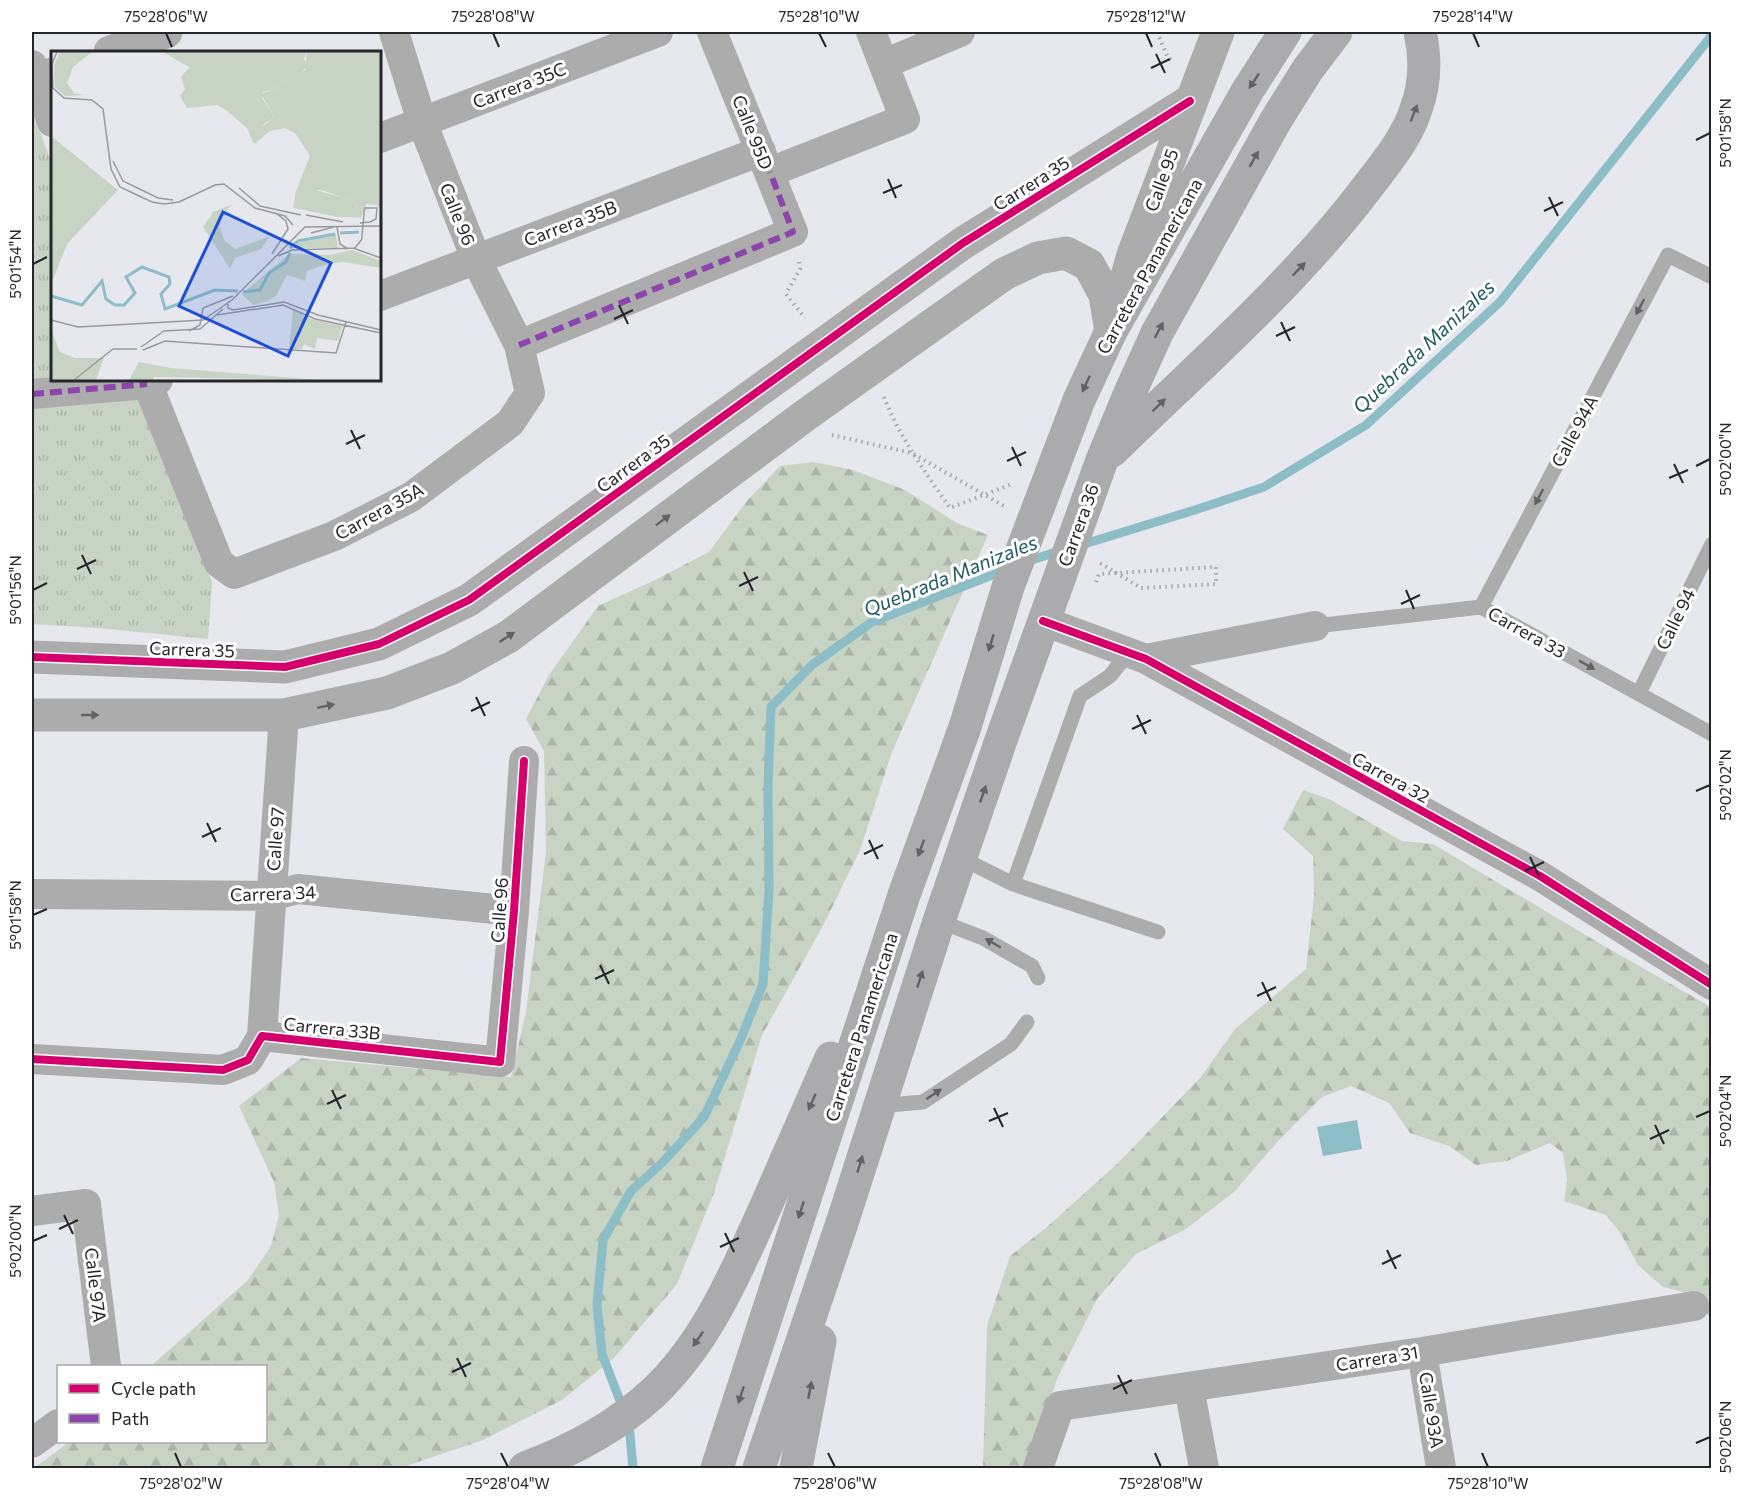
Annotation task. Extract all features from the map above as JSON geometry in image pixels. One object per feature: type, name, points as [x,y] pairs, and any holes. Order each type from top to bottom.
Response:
[{"type":"highway","name":"Carretera Panamericana","points":[[717,1468],[904,895],[965,727],[1008,587],[1079,400],[1111,331],[1248,90],[1286,32]]},
{"type":"highway","points":[[1102,460],[1157,333],[1276,120],[1308,69],[1336,32]]},
{"type":"highway","points":[[1102,460],[1306,263],[1382,168],[1415,113],[1424,68],[1424,48],[1420,32]]},
{"type":"highway","name":"Carrera 36","points":[[1044,621],[1102,460]]},
{"type":"highway","points":[[759,1468],[843,1220],[939,921],[1044,621]]},
{"type":"highway","points":[[529,1467],[567,1451],[630,1412],[654,1392],[695,1344],[729,1289],[904,895]]},
{"type":"highway","points":[[795,1468],[843,1220]]},
{"type":"street","points":[[113,51],[166,32]]},
{"type":"street","name":"Calle 96","points":[[394,32],[422,122],[476,259],[519,345],[530,393]]},
{"type":"street","name":"Carrera 35C","points":[[381,138],[658,32]]},
{"type":"street","name":"Calle 95D","points":[[712,32],[793,232]]},
{"type":"street","points":[[871,32],[884,64],[960,32]]},
{"type":"street","name":"Calle 95","points":[[1111,331],[1133,255],[1218,32]]},
{"type":"street","name":"Carrera 35B","points":[[381,296],[476,259],[766,162],[904,119],[884,64]]},
{"type":"street","points":[[38,75],[51,120]]},
{"type":"street","name":"Carrera 35","points":[[32,657],[285,667],[379,644],[470,600],[963,243],[1190,101]]},
{"type":"street","points":[[519,345],[793,232]]},
{"type":"street","points":[[32,715],[284,715],[387,693],[452,668],[508,637],[791,426],[1004,274],[1038,258],[1066,253],[1089,265],[1105,295],[1111,331]]},
{"type":"street","points":[[32,394],[151,381]]},
{"type":"street","name":"Carrera 35A","points":[[151,381],[219,563],[234,574],[334,536],[411,497],[510,423],[530,393]]},
{"type":"street","name":"Carrera 32","points":[[1044,621],[1138,656],[1540,876],[1712,985]]},
{"type":"street","name":"Carrera 33","points":[[1138,656],[1315,626]]},
{"type":"street","name":"Calle 97","points":[[262,1036],[284,715]]},
{"type":"street","name":"Calle 96","points":[[500,1062],[514,911],[524,761]]},
{"type":"street","name":"Carrera 34","points":[[32,894],[271,896],[298,889],[514,911]]},
{"type":"street","name":"Carrera 33B","points":[[32,1059],[223,1070],[248,1060],[262,1036],[500,1062]]},
{"type":"street","name":"Calle 97A","points":[[32,1211],[86,1204],[106,1365]]},
{"type":"street","name":"Carrera 31","points":[[1038,1468],[1060,1406],[1422,1352],[1694,1306]]},
{"type":"street","name":"Calle 93A","points":[[1422,1352],[1441,1468]]},
{"type":"street","points":[[1190,1387],[1204,1468]]},
{"type":"street","points":[[32,1443],[57,1425]]},
{"type":"lane","name":"Calle 94A","points":[[1480,606],[1668,255],[1712,277]]},
{"type":"lane","name":"Calle 94","points":[[1639,693],[1712,544]]},
{"type":"lane","name":"Carrera 33","points":[[1315,626],[1480,606],[1712,734]]},
{"type":"lane","points":[[1013,884],[1080,696],[1138,656]]},
{"type":"lane","points":[[961,858],[1013,884],[1158,932]]},
{"type":"lane","points":[[939,921],[983,938],[1032,966],[1038,978]]},
{"type":"lane","points":[[878,1106],[923,1102],[1011,1044],[1027,1022]]},
{"type":"path","points":[[793,232],[800,269],[786,294],[825,342]]},
{"type":"path","points":[[872,369],[890,413],[912,453],[950,508],[1001,488],[1052,473]]},
{"type":"path","points":[[791,426],[912,453],[935,464]]},
{"type":"path","points":[[1095,584],[1099,574],[1216,567],[1216,584],[1142,588]]},
{"type":"green space","points":[[32,109],[51,162],[51,381],[132,381],[212,582],[208,639],[32,624]]},
{"type":"green space","points":[[813,462],[853,470],[905,490],[957,523],[988,535],[892,752],[860,850],[824,924],[762,1035],[714,1193],[677,1284],[614,1358],[562,1400],[483,1440],[400,1468],[34,1468],[68,1443],[267,1443],[267,1365],[152,1365],[248,1280],[271,1246],[279,1215],[274,1182],[239,1106],[301,1058],[511,1077],[526,1012],[546,852],[544,751],[526,719],[549,675],[598,606],[709,552],[746,502],[780,466]]},
{"type":"green space","points":[[1303,790],[1329,799],[1402,841],[1433,844],[1711,1007],[1711,1319],[1694,1295],[1663,1287],[1638,1265],[1621,1234],[1606,1215],[1564,1201],[1567,1179],[1563,1153],[1550,1143],[1507,1161],[1476,1165],[1449,1146],[1410,1133],[1389,1103],[1351,1086],[1322,1097],[1279,1140],[1234,1192],[1186,1229],[1136,1254],[1097,1299],[1057,1379],[1027,1468],[983,1468],[987,1326],[1010,1256],[1048,1226],[1118,1163],[1201,1077],[1235,1029],[1306,969],[1314,896],[1313,856],[1283,829]]},
{"type":"water","points":[[1357,1120],[1362,1149],[1323,1156],[1317,1127]]},
{"type":"waterway","name":"Quebrada Manizales","points":[[1081,545],[1264,487],[1366,425],[1500,302],[1712,35]]},
{"type":"waterway","name":"Quebrada Manizales","points":[[1026,562],[1062,550]]},
{"type":"waterway","name":"Quebrada Manizales","points":[[633,1468],[629,1424],[602,1354],[597,1305],[603,1240],[631,1191],[663,1162],[704,1117],[739,1043],[763,984],[769,890],[768,786],[771,707],[812,665],[872,622],[1005,570]]},
{"type":"marked path","points":[[519,345],[793,232],[770,172]]},
{"type":"marked path","points":[[32,394],[147,384]]},
{"type":"cycle path","points":[[32,657],[285,667],[379,644],[469,600],[963,243],[1190,101]]},
{"type":"cycle path","points":[[1043,621],[1146,659],[1540,876],[1712,985]]},
{"type":"cycle path","points":[[32,1059],[223,1070],[248,1060],[262,1036],[500,1062],[514,911],[524,761]]}]
